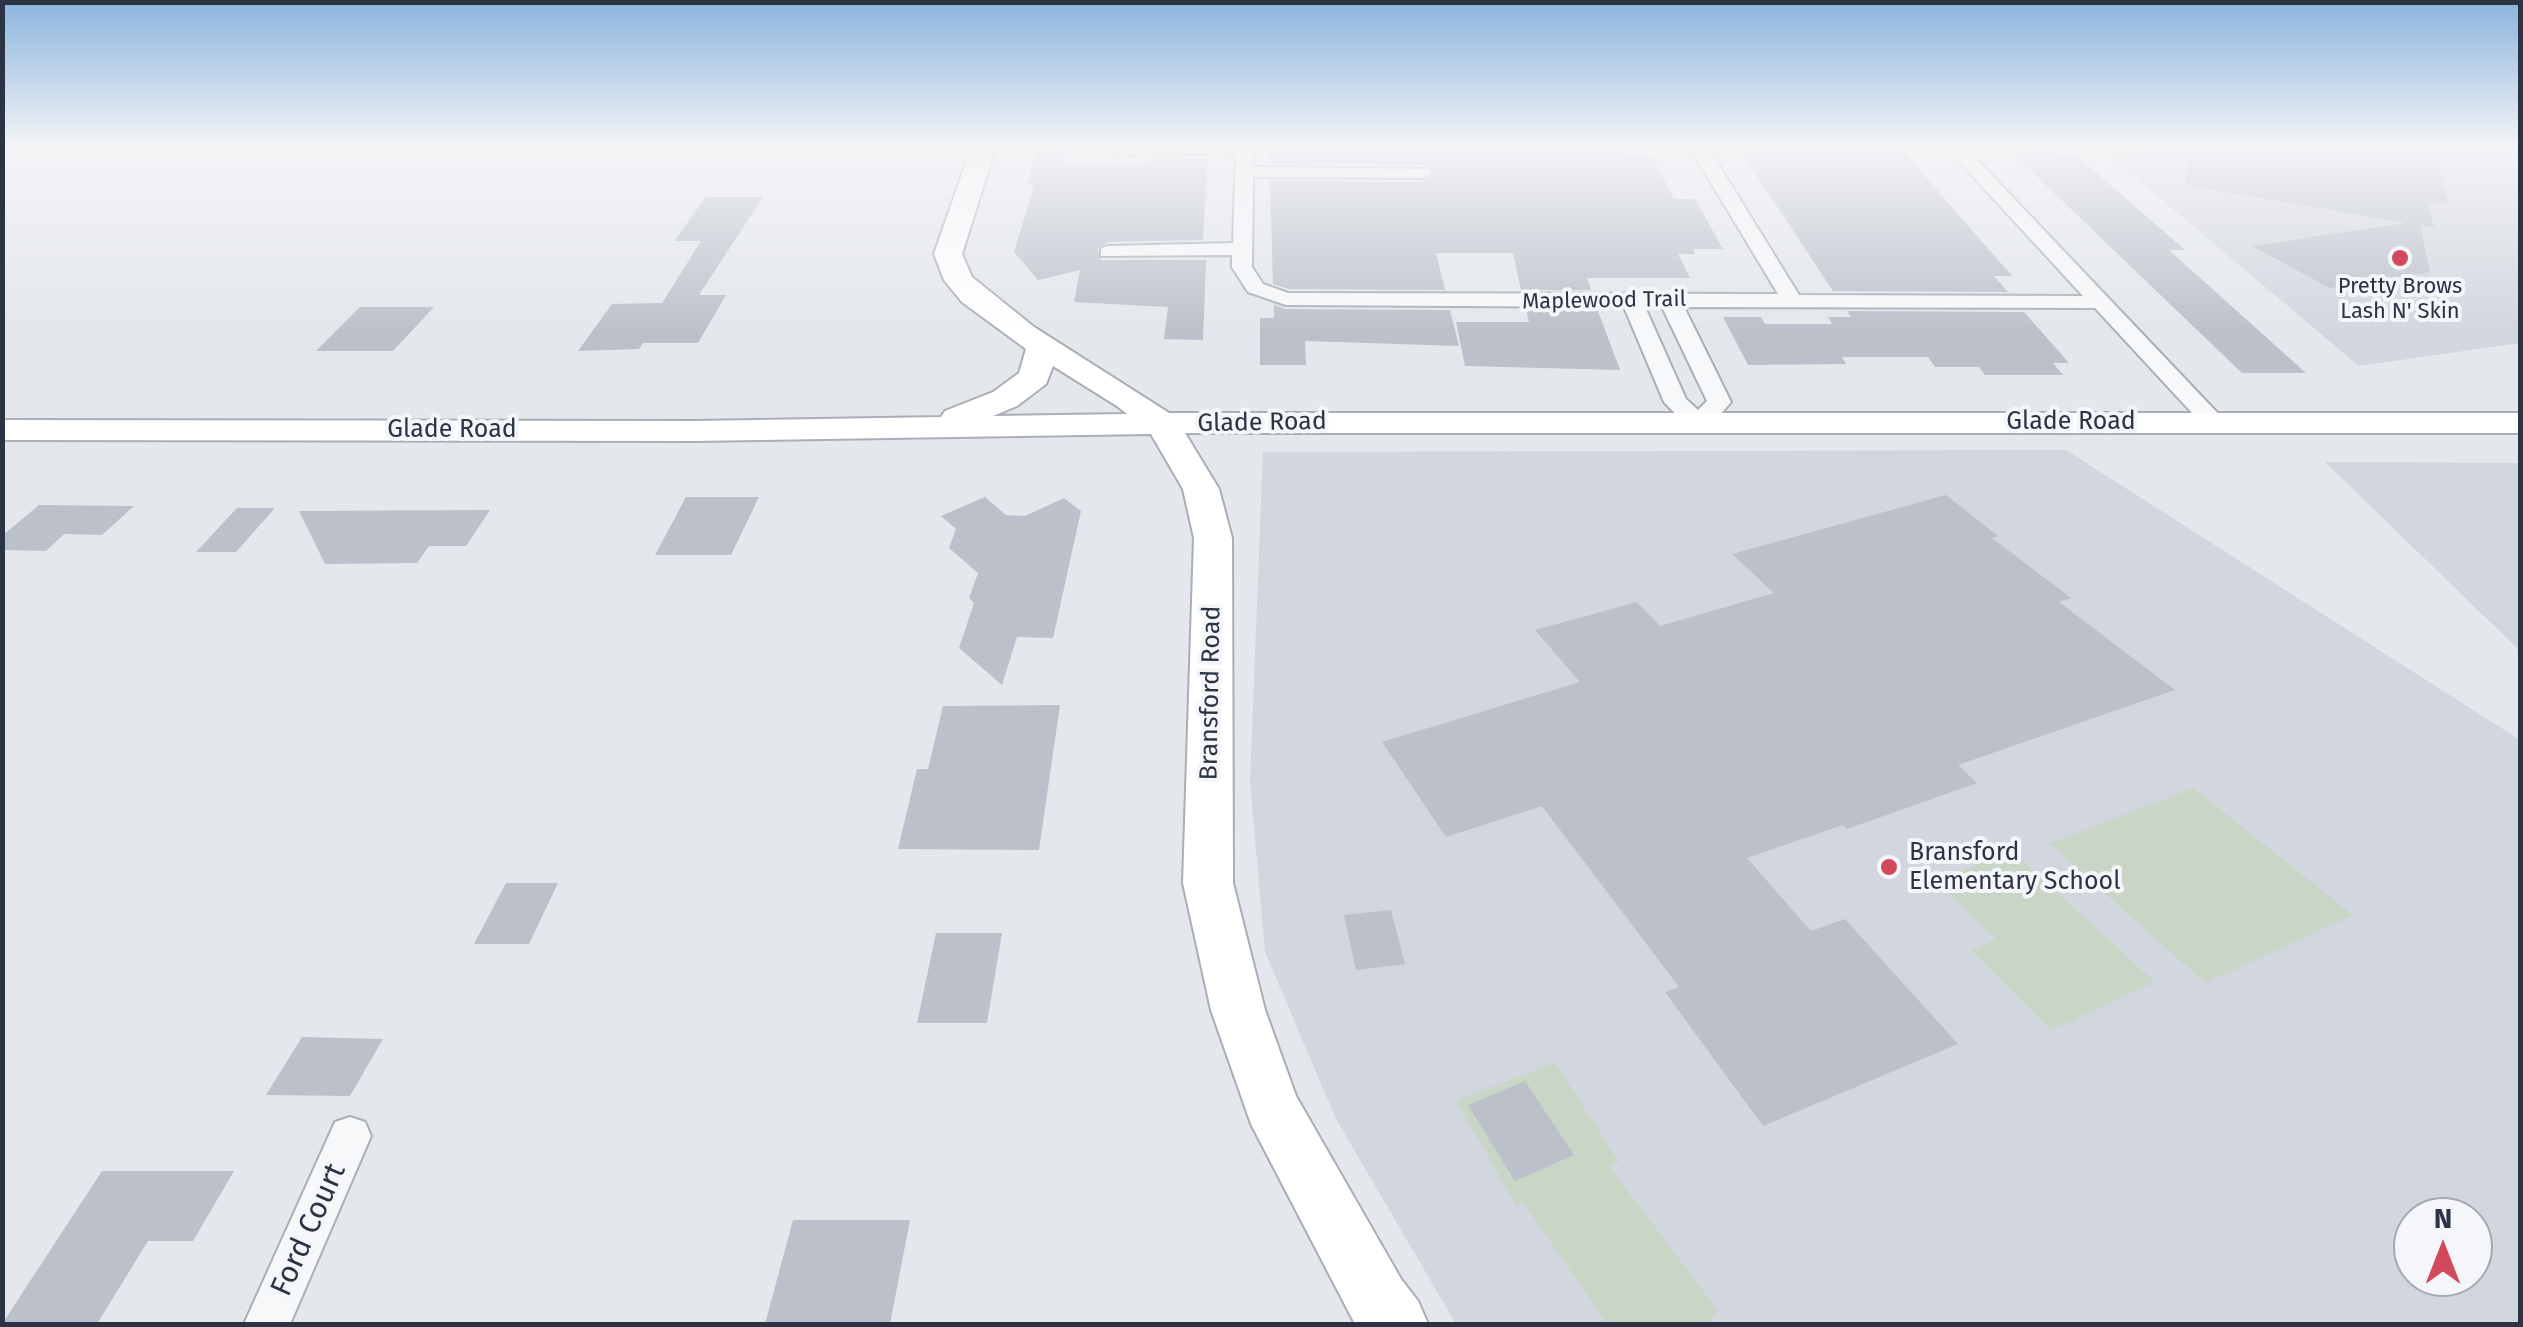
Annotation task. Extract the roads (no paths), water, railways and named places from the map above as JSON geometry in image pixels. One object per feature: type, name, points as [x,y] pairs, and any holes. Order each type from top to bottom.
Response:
[{"type":"main road","name":"Bransford Road","points":[[963,208],[948,254],[973,296],[1163,425],[1202,489],[1213,538],[1208,883],[1238,1010],[1272,1106],[1378,1302],[1395,1324]]},
{"type":"main road","points":[[886,427],[965,416],[1005,398],[1034,377],[1043,346]]},
{"type":"main road","name":"Glade Road","points":[[2,430],[695,431],[1294,422],[2520,423]]},
{"type":"street","name":"Maplewood Trail","points":[[1244,208],[1242,268],[1254,288],[1286,300],[2102,302]]},
{"type":"street","points":[[1735,208],[1791,300]]},
{"type":"street","points":[[2013,208],[2214,422]]},
{"type":"street","points":[[1108,252],[1243,249]]},
{"type":"street","points":[[1632,301],[1676,402],[1699,424],[1719,402],[1670,300]]},
{"type":"street","name":"Ford Court","points":[[267,1324],[350,1136]]},
{"type":"place","name":"Pretty Brows Lash N' Skin","points":[[2400,258]]},
{"type":"place","name":"Bransford Elementary School","points":[[1889,867]]}]
